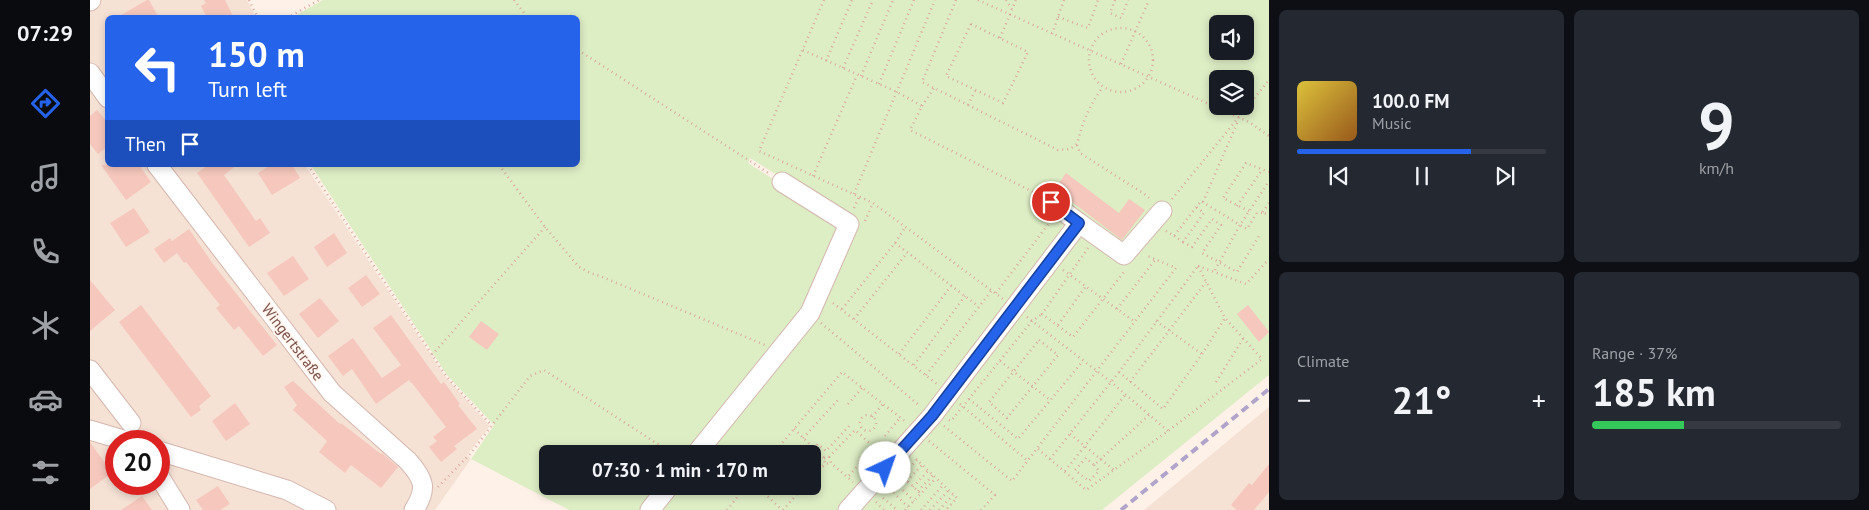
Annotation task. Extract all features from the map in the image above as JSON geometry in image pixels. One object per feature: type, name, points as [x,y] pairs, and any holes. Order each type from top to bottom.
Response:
[{"type":"street","points":[[90,73],[105,94]]},
{"type":"street","name":"Wingertstraße","points":[[159,167],[332,393],[408,460],[418,472],[423,486],[418,502]]},
{"type":"street","points":[[703,445],[810,313],[849,224],[782,182]]},
{"type":"street","points":[[1055,205],[1096,236],[1128,252],[1157,217]]},
{"type":"street","points":[[848,510],[918,432],[949,394],[1079,223]]},
{"type":"street","points":[[90,370],[132,423]]},
{"type":"street","points":[[90,430],[105,434]]},
{"type":"street","points":[[170,454],[287,490],[326,510]]},
{"type":"street","points":[[170,494],[180,510]]},
{"type":"street","points":[[650,510],[662,495]]},
{"type":"path","points":[[249,0],[256,15]]},
{"type":"path","points":[[292,15],[319,0]]},
{"type":"path","points":[[514,0],[526,15]]},
{"type":"path","points":[[824,0],[759,151],[873,203],[996,293],[1111,382],[1168,431]]},
{"type":"path","points":[[826,60],[852,0]]},
{"type":"path","points":[[843,68],[873,0]]},
{"type":"path","points":[[814,176],[893,0]]},
{"type":"path","points":[[879,84],[914,0]]},
{"type":"path","points":[[854,194],[935,0]]},
{"type":"path","points":[[956,0],[922,82],[1058,150],[1070,149],[1077,144]]},
{"type":"path","points":[[978,0],[1240,118],[1269,136]]},
{"type":"path","points":[[1007,0],[1012,10]]},
{"type":"path","points":[[1000,38],[1016,0]]},
{"type":"path","points":[[1052,34],[1064,0]]},
{"type":"path","points":[[1058,17],[1088,28],[1098,0]]},
{"type":"path","points":[[1115,0],[1110,13],[1122,18],[1128,0]]},
{"type":"path","points":[[1121,64],[1149,0]]},
{"type":"path","points":[[971,24],[1000,38],[1028,52],[1003,103],[946,76],[971,24]]},
{"type":"path","points":[[1118,27],[1127,28],[1136,31],[1145,38],[1153,57],[1152,67],[1148,77],[1141,85],[1132,90],[1117,91],[1103,87],[1095,80],[1090,71],[1088,61],[1090,51],[1094,42],[1108,30],[1118,27]]},
{"type":"path","points":[[803,50],[897,92],[922,106]]},
{"type":"path","points":[[580,51],[782,182]]},
{"type":"path","points":[[1157,217],[1240,118],[1269,80]]},
{"type":"path","points":[[1103,87],[1082,121],[1077,144],[1080,153],[1146,195],[1157,217],[1174,236],[1192,247],[1212,219],[1221,225],[1202,253],[1237,272],[1259,236]]},
{"type":"path","points":[[934,88],[910,130],[1055,205],[996,293]]},
{"type":"path","points":[[968,105],[976,90]]},
{"type":"path","points":[[1174,236],[1201,201],[1203,202],[1240,118]]},
{"type":"path","points":[[1249,211],[1223,198],[1246,163],[1269,172]]},
{"type":"path","points":[[309,167],[446,376],[492,426]]},
{"type":"path","points":[[500,167],[545,227],[579,267],[780,351]]},
{"type":"path","points":[[1237,206],[1262,170]]},
{"type":"path","points":[[1214,272],[1240,225],[1269,181]]},
{"type":"path","points":[[1203,202],[1247,229],[1257,213],[1269,214]]},
{"type":"path","points":[[1262,213],[1269,202]]},
{"type":"path","points":[[865,221],[873,203]]},
{"type":"path","points":[[1183,242],[1204,213],[1196,207]]},
{"type":"path","points":[[842,309],[906,226]]},
{"type":"path","points":[[432,355],[545,227]]},
{"type":"path","points":[[934,412],[951,421],[1032,321],[1042,314],[1096,236]]},
{"type":"path","points":[[894,243],[978,306]]},
{"type":"path","points":[[823,315],[820,322],[934,412],[1012,481],[1176,268],[1128,252],[1128,266],[1073,337],[1042,314]]},
{"type":"path","points":[[854,319],[907,253]]},
{"type":"path","points":[[1198,266],[1246,284],[1269,258]]},
{"type":"path","points":[[1117,309],[1155,260]]},
{"type":"path","points":[[1038,449],[1086,490],[1168,431],[1262,359],[1225,318],[1198,266]]},
{"type":"path","points":[[1050,459],[1119,372],[1198,266]]},
{"type":"path","points":[[1069,275],[1135,322]]},
{"type":"path","points":[[1130,382],[1206,282]]},
{"type":"path","points":[[899,354],[951,286]]},
{"type":"path","points":[[1058,325],[1086,286]]},
{"type":"path","points":[[926,375],[992,290]]},
{"type":"path","points":[[914,366],[965,296]]},
{"type":"path","points":[[829,301],[842,309],[926,375],[1028,462]]},
{"type":"path","points":[[1119,372],[1162,409],[1202,354],[1225,318]]},
{"type":"path","points":[[1156,321],[1202,354]]},
{"type":"path","points":[[1216,382],[1243,339]]},
{"type":"path","points":[[1039,340],[1058,355],[1007,418],[989,402],[1014,371],[1039,340]]},
{"type":"path","points":[[1000,361],[1050,400]]},
{"type":"path","points":[[969,399],[1018,439],[1083,361]]},
{"type":"path","points":[[418,502],[443,484],[492,426],[530,376],[544,370],[659,445]]},
{"type":"path","points":[[781,445],[842,372],[995,495],[981,510]]},
{"type":"path","points":[[848,404],[862,388]]},
{"type":"path","points":[[1064,471],[1125,395]]},
{"type":"path","points":[[803,438],[838,400]]},
{"type":"path","points":[[872,417],[883,404]]},
{"type":"path","points":[[1094,466],[1149,415]]},
{"type":"path","points":[[866,416],[872,417],[875,420],[874,427],[869,431],[864,430],[860,421],[866,416]]},
{"type":"path","points":[[885,436],[900,418]]},
{"type":"path","points":[[821,447],[826,451],[850,425]]},
{"type":"path","points":[[794,429],[809,444]]},
{"type":"path","points":[[824,458],[830,458],[856,430],[874,447],[847,478]]},
{"type":"path","points":[[1070,434],[1114,470]]},
{"type":"path","points":[[821,455],[824,458],[825,464]]},
{"type":"path","points":[[830,458],[831,464],[864,492]]},
{"type":"path","points":[[1086,458],[1094,466],[1099,471],[1089,481],[1075,470],[1086,458]]},
{"type":"path","points":[[921,494],[902,476],[916,459],[957,498],[946,510]]},
{"type":"path","points":[[821,468],[825,464],[831,464]]},
{"type":"path","points":[[907,481],[922,465]]},
{"type":"path","points":[[913,487],[928,470]]},
{"type":"path","points":[[918,491],[933,475]]},
{"type":"path","points":[[905,510],[936,478]]},
{"type":"path","points":[[896,483],[914,501]]},
{"type":"path","points":[[920,510],[944,485]]},
{"type":"path","points":[[890,490],[908,507]]},
{"type":"path","points":[[930,510],[949,490]]},
{"type":"path","points":[[939,510],[954,494]]},
{"type":"path","points":[[727,510],[739,495]]},
{"type":"path","points":[[766,495],[782,510],[796,495]]},
{"type":"path","points":[[883,498],[897,510]]},
{"type":"shaded area","points":[[90,0],[247,0],[255,15],[105,15],[105,167],[306,167],[445,376],[490,426],[467,455],[471,459],[435,510],[90,510]]},
{"type":"shaded area","points":[[1269,407],[1269,510],[1144,510],[1149,506]]},
{"type":"green space","points":[[323,0],[1269,0],[1269,375],[1102,510],[656,510],[668,495],[821,495],[821,445],[708,445],[813,315],[855,224],[750,158],[748,163],[846,226],[807,311],[699,445],[539,445],[539,494],[471,459],[494,425],[447,375],[312,167],[580,167],[580,15],[296,15]]},
{"type":"green space","points":[[540,495],[659,495],[647,510],[569,510]]},
{"type":"building","points":[[149,0],[157,15],[121,15]]},
{"type":"building","points":[[204,0],[225,0],[232,15],[206,15],[201,6],[206,3]]},
{"type":"building","points":[[97,110],[105,119],[105,148],[98,154],[90,144],[90,116]]},
{"type":"building","points":[[101,165],[105,165],[105,167],[140,167],[151,182],[126,200]]},
{"type":"building","points":[[205,167],[234,167],[224,175],[256,221],[260,218],[270,233],[249,247],[197,173]]},
{"type":"building","points":[[268,167],[293,167],[300,178],[272,195],[258,173]]},
{"type":"building","points":[[1066,173],[1119,213],[1129,199],[1145,210],[1122,240],[1055,189]]},
{"type":"building","points":[[134,208],[150,232],[126,247],[110,223]]},
{"type":"building","points":[[189,229],[213,264],[277,345],[263,356],[239,326],[234,330],[216,308],[220,305],[177,253],[164,263],[154,249],[170,238],[172,241]]},
{"type":"building","points":[[334,233],[347,253],[327,267],[314,247]]},
{"type":"building","points":[[293,256],[309,279],[284,296],[267,273]]},
{"type":"building","points":[[366,275],[380,294],[362,307],[348,288]]},
{"type":"building","points":[[90,280],[115,310],[90,331]]},
{"type":"building","points":[[320,298],[339,321],[318,338],[299,314]]},
{"type":"building","points":[[141,305],[211,396],[199,406],[201,410],[191,417],[119,322]]},
{"type":"building","points":[[1248,305],[1269,332],[1259,342],[1237,314]]},
{"type":"building","points":[[391,315],[441,384],[444,382],[460,404],[458,405],[477,429],[454,446],[457,449],[441,462],[429,447],[437,441],[433,437],[446,427],[409,380],[376,404],[352,369],[343,376],[328,356],[353,338],[382,378],[401,365],[373,328]]},
{"type":"building","points":[[481,321],[499,334],[487,350],[469,337]]},
{"type":"building","points":[[293,381],[340,424],[382,453],[398,467],[381,488],[351,465],[345,473],[319,452],[327,441],[293,410],[297,405],[284,387]]},
{"type":"building","points":[[235,403],[250,424],[226,441],[212,421]]},
{"type":"building","points":[[90,442],[105,463],[105,478],[90,489]]},
{"type":"building","points":[[1269,464],[1269,492],[1254,510],[1237,510],[1231,505],[1249,483],[1252,485]]},
{"type":"building","points":[[218,486],[230,504],[220,510],[203,510],[196,500]]},
{"type":"building","points":[[142,496],[152,510],[121,510]]},
{"type":"railway","points":[[1121,510],[1269,389]]},
{"type":"route","points":[[885,468],[932,416],[1079,223],[1051,202]]}]
